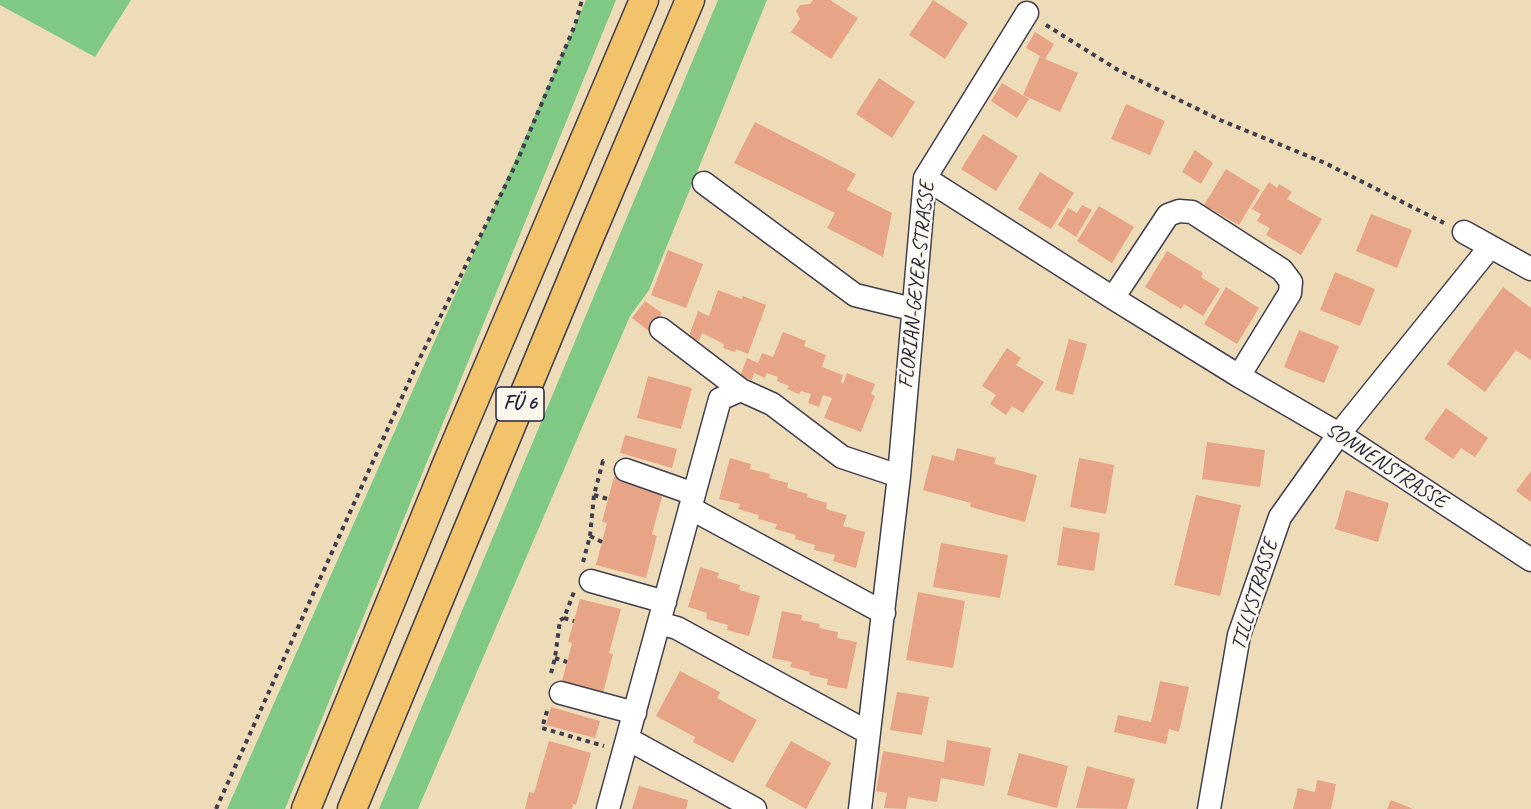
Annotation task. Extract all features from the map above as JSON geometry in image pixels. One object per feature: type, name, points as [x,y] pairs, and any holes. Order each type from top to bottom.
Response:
[{"type":"main road","name":"FÜ 6","points":[[306,809],[449,459],[644,0]]},
{"type":"main road","name":"FÜ 6","points":[[352,809],[690,0]]},
{"type":"street","name":"FLORIAN-GEYER-STRASSE","points":[[860,809],[899,476],[925,178],[1027,13]]},
{"type":"street","name":"SONNENSTRASSE","points":[[925,178],[1113,298],[1339,435],[1531,560]]},
{"type":"street","points":[[704,183],[855,296],[912,309]]},
{"type":"street","points":[[1113,298],[1168,215],[1179,211],[1192,212],[1282,270],[1291,282],[1290,293],[1239,376]]},
{"type":"street","points":[[1464,232],[1531,268]]},
{"type":"street","name":"TILLYSTRASSE","points":[[1209,809],[1239,635],[1280,517],[1339,435],[1490,247]]},
{"type":"street","points":[[662,329],[741,390],[772,404],[842,457],[899,476]]},
{"type":"street","points":[[608,809],[720,399],[741,390]]},
{"type":"street","points":[[626,470],[692,501],[884,614]]},
{"type":"street","points":[[582,580],[662,613],[677,628],[868,733]]},
{"type":"street","points":[[553,693],[635,713]]},
{"type":"street","points":[[626,746],[755,809]]},
{"type":"path","points":[[216,809],[417,363],[516,164],[575,25],[582,0]]},
{"type":"path","points":[[1027,13],[1118,70],[1220,120],[1324,163],[1464,232]]},
{"type":"path","points":[[626,470],[603,461],[594,495],[582,580],[564,618],[560,621],[553,693],[542,728],[626,746]]},
{"type":"path","points":[[594,495],[608,500]]},
{"type":"path","points":[[590,536],[602,542]]},
{"type":"path","points":[[564,618],[574,621]]},
{"type":"path","points":[[555,658],[567,662]]},
{"type":"green space","points":[[0,0],[131,0],[95,57],[0,5]]},
{"type":"green space","points":[[586,0],[616,0],[285,809],[227,809]]},
{"type":"green space","points":[[718,0],[767,0],[649,290],[630,316],[418,809],[379,809]]},
{"type":"building","points":[[813,0],[830,0],[858,18],[831,59],[791,32],[800,19],[796,11],[800,5],[810,4]]},
{"type":"building","points":[[933,0],[968,23],[945,59],[909,35]]},
{"type":"building","points":[[1035,32],[1054,44],[1045,59],[1078,73],[1060,112],[1023,95],[1040,56],[1026,48]]},
{"type":"building","points":[[879,78],[915,102],[892,138],[856,114]]},
{"type":"building","points":[[1002,83],[1029,99],[1017,118],[991,101]]},
{"type":"building","points":[[1126,104],[1165,121],[1150,155],[1111,139]]},
{"type":"building","points":[[755,122],[856,174],[847,190],[892,213],[883,257],[827,228],[835,213],[734,163]]},
{"type":"building","points":[[983,134],[1018,156],[996,191],[961,169]]},
{"type":"building","points":[[1195,150],[1213,163],[1201,184],[1182,172]]},
{"type":"building","points":[[1226,169],[1260,190],[1239,225],[1204,205]]},
{"type":"building","points":[[1040,172],[1074,193],[1051,229],[1018,209]]},
{"type":"building","points":[[1269,182],[1277,188],[1279,184],[1292,192],[1287,199],[1322,219],[1301,255],[1266,235],[1270,228],[1257,221],[1261,214],[1252,209]]},
{"type":"building","points":[[1082,205],[1092,210],[1076,237],[1058,225],[1068,208],[1077,213]]},
{"type":"building","points":[[1099,206],[1134,227],[1112,263],[1077,241]]},
{"type":"building","points":[[1371,214],[1412,230],[1397,268],[1356,251]]},
{"type":"building","points":[[668,250],[703,264],[686,308],[651,295]]},
{"type":"building","points":[[1167,251],[1203,273],[1201,277],[1220,289],[1203,316],[1184,304],[1181,309],[1145,287]]},
{"type":"building","points":[[1335,272],[1375,289],[1360,326],[1320,310]]},
{"type":"building","points":[[1226,287],[1259,308],[1237,344],[1204,324]]},
{"type":"building","points":[[1503,287],[1531,308],[1531,360],[1516,350],[1485,392],[1447,364]]},
{"type":"building","points":[[718,290],[766,305],[748,354],[736,349],[735,352],[723,348],[724,344],[702,333],[699,341],[689,336],[698,311],[709,316]]},
{"type":"building","points":[[645,301],[662,313],[649,331],[632,318]]},
{"type":"building","points":[[1299,330],[1339,346],[1324,383],[1284,367]]},
{"type":"building","points":[[783,332],[806,341],[804,346],[826,355],[822,367],[843,375],[841,382],[843,384],[847,373],[875,384],[871,394],[875,396],[861,432],[824,418],[832,398],[823,395],[819,407],[808,403],[811,394],[801,391],[799,394],[787,389],[789,386],[777,381],[778,377],[767,373],[765,378],[754,373],[752,380],[740,376],[747,358],[758,363],[762,353],[773,357]]},
{"type":"building","points":[[1069,339],[1087,344],[1073,395],[1055,390]]},
{"type":"building","points":[[1007,348],[1021,358],[1016,365],[1044,382],[1023,413],[1012,406],[1006,415],[990,404],[996,395],[982,386]]},
{"type":"building","points":[[648,376],[692,388],[681,429],[637,418]]},
{"type":"building","points":[[1446,408],[1488,438],[1475,457],[1461,448],[1453,459],[1424,439]]},
{"type":"building","points":[[625,435],[677,449],[672,468],[620,453]]},
{"type":"building","points":[[1207,442],[1265,450],[1260,487],[1202,479]]},
{"type":"building","points":[[957,448],[996,458],[994,464],[1037,475],[1025,522],[970,507],[971,503],[923,490],[932,455],[954,461]]},
{"type":"building","points":[[730,458],[751,464],[750,469],[770,474],[769,478],[788,483],[787,488],[827,503],[826,509],[847,515],[843,526],[865,532],[856,568],[833,561],[835,555],[814,550],[815,545],[795,539],[796,535],[775,529],[777,524],[758,519],[759,515],[738,509],[740,504],[719,499]]},
{"type":"building","points":[[1079,458],[1114,465],[1106,514],[1070,507]]},
{"type":"building","points":[[1531,471],[1531,502],[1516,491]]},
{"type":"building","points":[[614,477],[664,489],[652,534],[657,536],[646,578],[596,565],[607,523],[602,522]]},
{"type":"building","points":[[1346,490],[1389,503],[1378,542],[1335,529]]},
{"type":"building","points":[[1196,495],[1241,505],[1220,596],[1174,585]]},
{"type":"building","points":[[1063,527],[1100,533],[1094,571],[1057,565]]},
{"type":"building","points":[[941,543],[1008,555],[1000,598],[933,587]]},
{"type":"building","points":[[700,567],[719,573],[717,578],[740,585],[739,590],[760,596],[749,636],[727,630],[728,625],[706,619],[707,613],[688,607]]},
{"type":"building","points":[[918,592],[965,601],[953,668],[906,660]]},
{"type":"building","points":[[580,599],[621,609],[609,653],[613,654],[602,697],[561,685],[572,643],[568,642]]},
{"type":"building","points":[[782,611],[802,615],[801,620],[820,624],[819,628],[838,632],[837,638],[857,642],[847,689],[827,685],[828,679],[809,675],[810,672],[790,667],[792,662],[772,658]]},
{"type":"building","points":[[680,671],[720,692],[717,698],[757,720],[733,763],[693,742],[695,737],[656,716]]},
{"type":"building","points":[[1160,681],[1189,687],[1179,732],[1169,729],[1166,744],[1114,732],[1118,715],[1151,722]]},
{"type":"building","points":[[897,692],[929,697],[922,735],[890,730]]},
{"type":"building","points":[[551,707],[600,721],[595,738],[546,725]]},
{"type":"building","points":[[947,740],[991,748],[984,786],[941,778],[937,802],[908,797],[906,809],[884,808],[887,793],[876,791],[883,751],[944,762]]},
{"type":"building","points":[[549,741],[591,753],[576,805],[573,804],[572,809],[525,809],[529,792],[534,793]]},
{"type":"building","points":[[791,741],[831,763],[806,809],[765,786]]},
{"type":"building","points":[[1019,753],[1068,766],[1057,808],[1007,795]]},
{"type":"building","points":[[1087,766],[1135,779],[1127,809],[1076,808]]},
{"type":"building","points":[[1317,780],[1336,784],[1331,809],[1293,809],[1298,788],[1315,792]]},
{"type":"building","points":[[639,786],[688,800],[686,809],[632,809]]},
{"type":"building","points":[[1391,800],[1413,809],[1387,809]]}]
